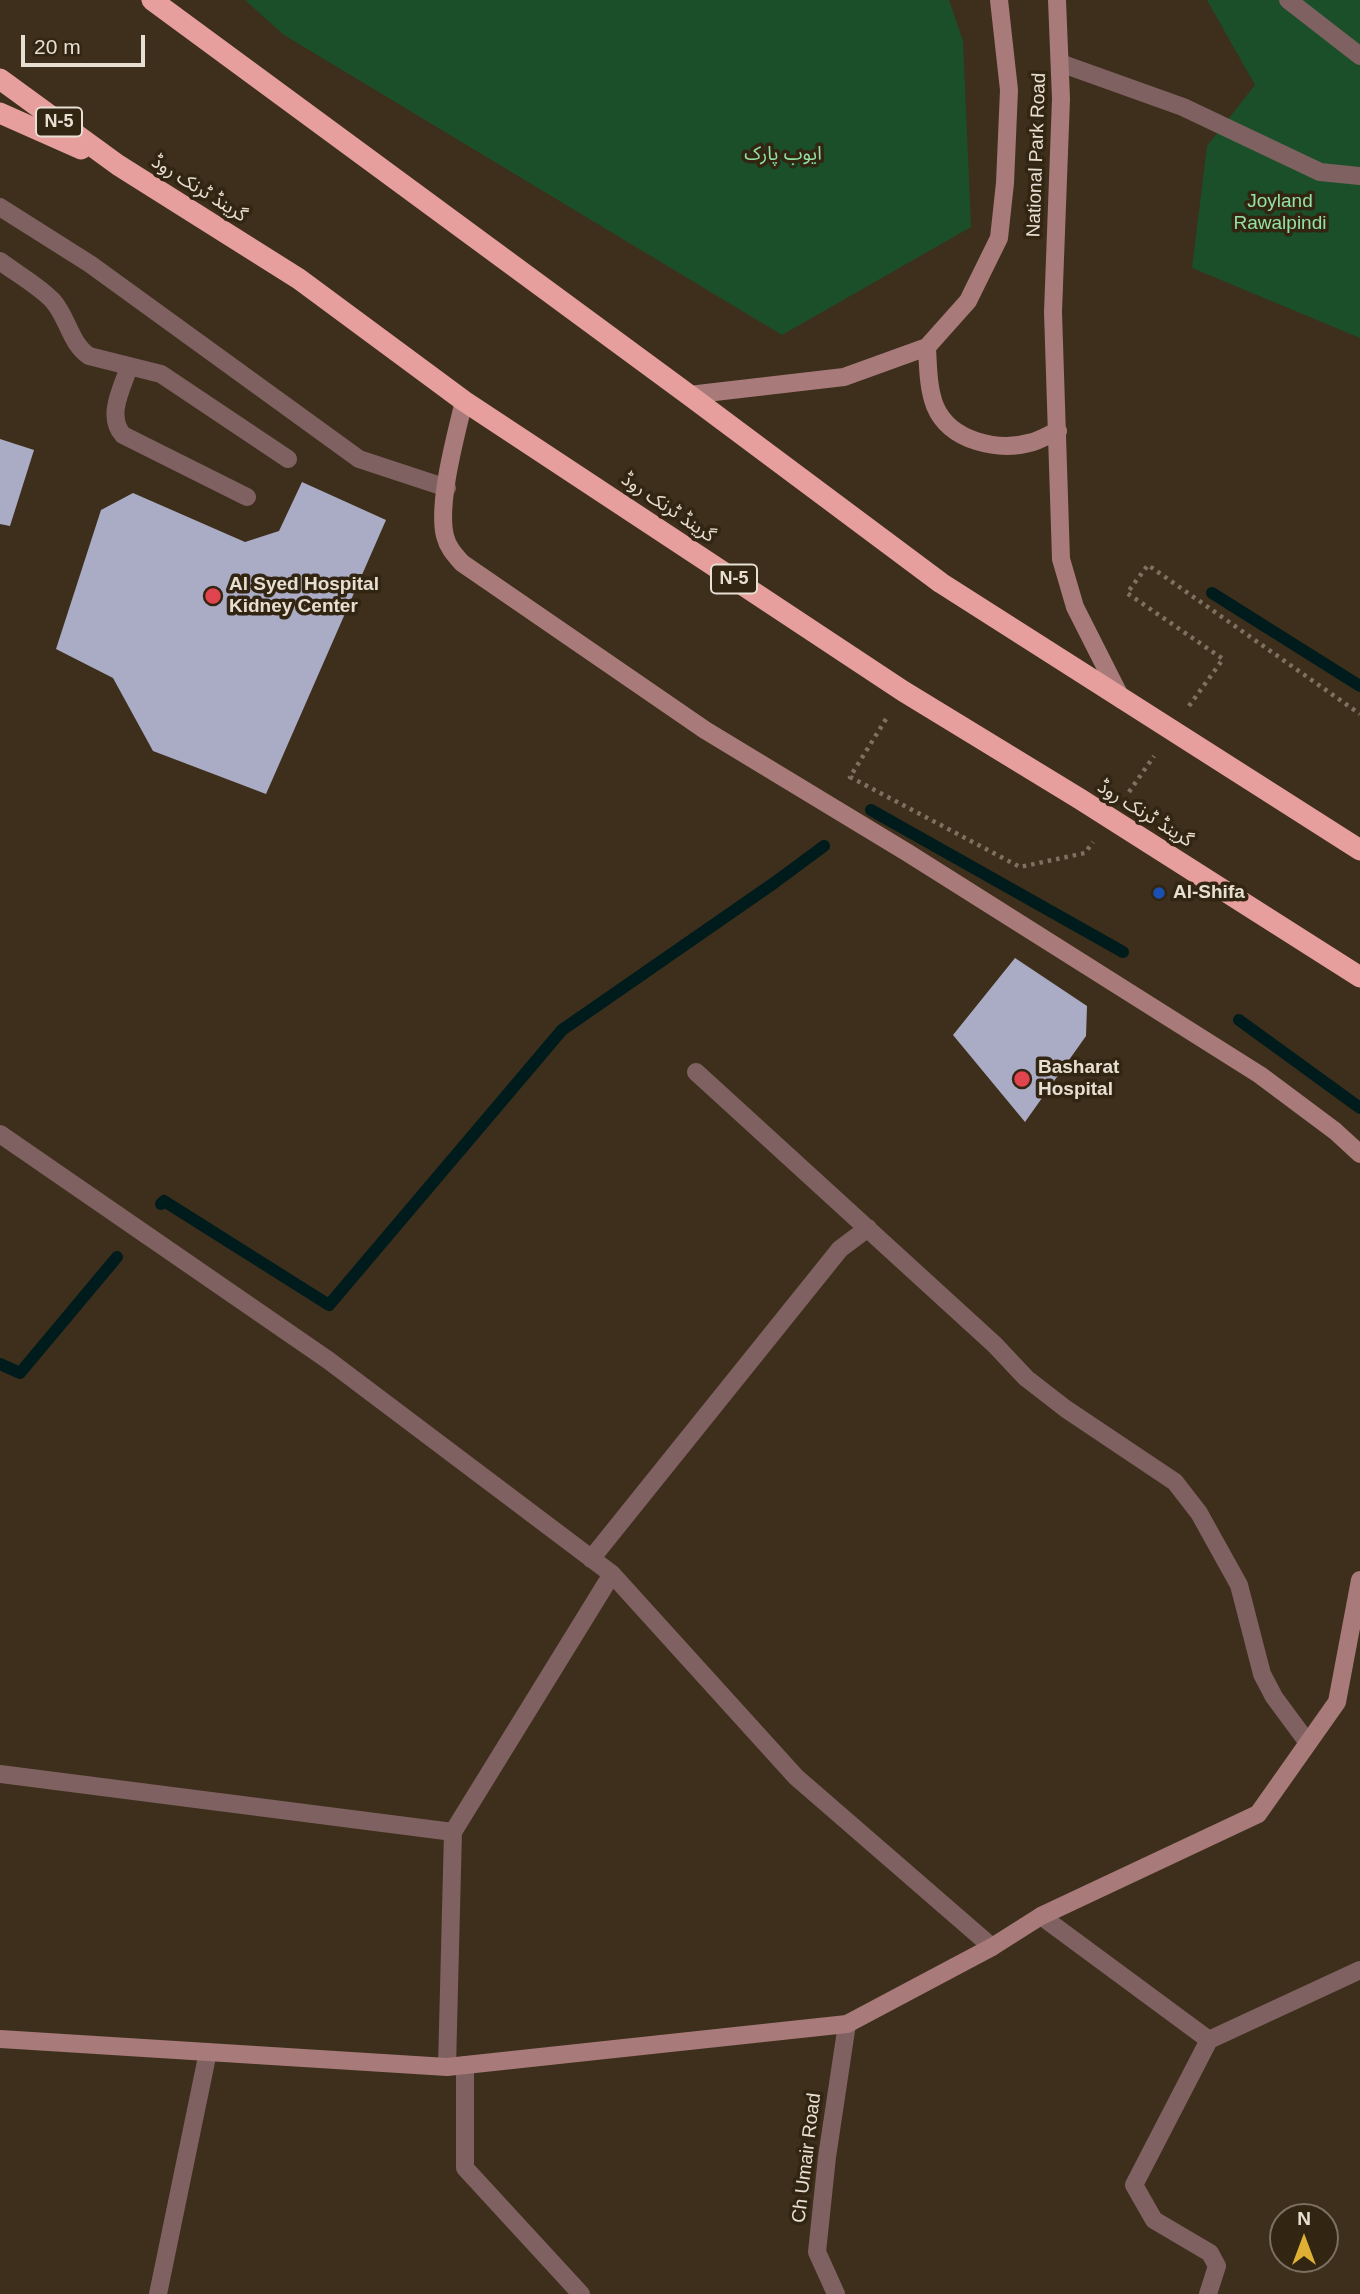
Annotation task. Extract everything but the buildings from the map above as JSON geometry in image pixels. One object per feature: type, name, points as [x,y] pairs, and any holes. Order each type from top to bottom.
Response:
[{"type":"highway","points":[[152,0],[941,583],[1122,701],[1360,850]]},
{"type":"highway","name":"گرینڈ ٹرنک روڈ","points":[[0,79],[118,166],[299,279],[464,401],[903,691],[1080,799],[1360,977]]},
{"type":"highway","points":[[0,113],[118,166]]},
{"type":"street","name":"National Park Road","points":[[927,347],[968,301],[999,238],[1005,183],[1009,90],[999,0]]},
{"type":"street","name":"National Park Road","points":[[1057,0],[1061,99],[1053,312],[1061,559],[1075,607],[1122,701]]},
{"type":"street","points":[[1288,0],[1360,56]]},
{"type":"street","points":[[1060,63],[1183,107],[1320,172],[1360,176]]},
{"type":"street","points":[[0,207],[90,264],[359,459],[447,488]]},
{"type":"street","points":[[0,261],[51,299],[62,312],[80,350],[89,356],[161,374],[289,459]]},
{"type":"street","points":[[689,395],[844,377],[927,347],[934,403],[948,425],[962,435],[979,443],[1017,444],[1033,442],[1058,431]]},
{"type":"street","points":[[129,367],[115,412],[117,428],[122,435],[247,498]]},
{"type":"street","points":[[464,401],[444,508],[445,534],[450,550],[463,563],[705,730],[908,853],[1260,1075],[1335,1131],[1360,1154]]},
{"type":"street","points":[[696,1072],[995,1345],[1026,1378],[1106,1437],[1175,1482],[1199,1513],[1240,1585],[1262,1674],[1274,1697],[1308,1743]]},
{"type":"street","points":[[0,1134],[328,1360],[612,1574],[796,1777],[992,1947]]},
{"type":"street","points":[[591,1559],[840,1248],[868,1228]]},
{"type":"street","points":[[447,2067],[453,1832],[612,1574]]},
{"type":"street","points":[[0,2039],[447,2067],[847,2024],[992,1947],[1041,1916],[1258,1814],[1337,1702],[1360,1580]]},
{"type":"street","points":[[0,1774],[453,1832]]},
{"type":"street","points":[[1041,1916],[1209,2040]]},
{"type":"street","points":[[1208,2294],[1216,2266],[1210,2253],[1154,2220],[1134,2185],[1209,2040],[1360,1970]]},
{"type":"street","name":"Ch Umair Road","points":[[836,2294],[817,2252],[827,2157],[847,2024]]},
{"type":"street","points":[[158,2294],[208,2052]]},
{"type":"street","points":[[465,2065],[465,2168],[580,2294]]},
{"type":"path","points":[[850,777],[903,691]]},
{"type":"green space","name":"ایوب پارک","points":[[245,0],[949,0],[963,41],[971,227],[782,335],[284,35]]},
{"type":"green space","name":"Joyland Rawalpindi","points":[[1207,0],[1360,0],[1360,338],[1192,268],[1207,146],[1255,85]]},
{"type":"waterway","points":[[1212,593],[1360,686]]},
{"type":"waterway","points":[[871,810],[1123,952]]},
{"type":"waterway","points":[[161,1204],[164,1201],[329,1305],[562,1030],[824,846]]},
{"type":"waterway","points":[[1239,1020],[1360,1108]]},
{"type":"waterway","points":[[0,1364],[20,1373],[117,1257]]},
{"type":"place","name":"Al Syed Hospital Kidney Center","points":[[213,596]]},
{"type":"place","name":"Al-Shifa","points":[[1159,893]]},
{"type":"place","name":"Basharat Hospital","points":[[1022,1079]]}]
